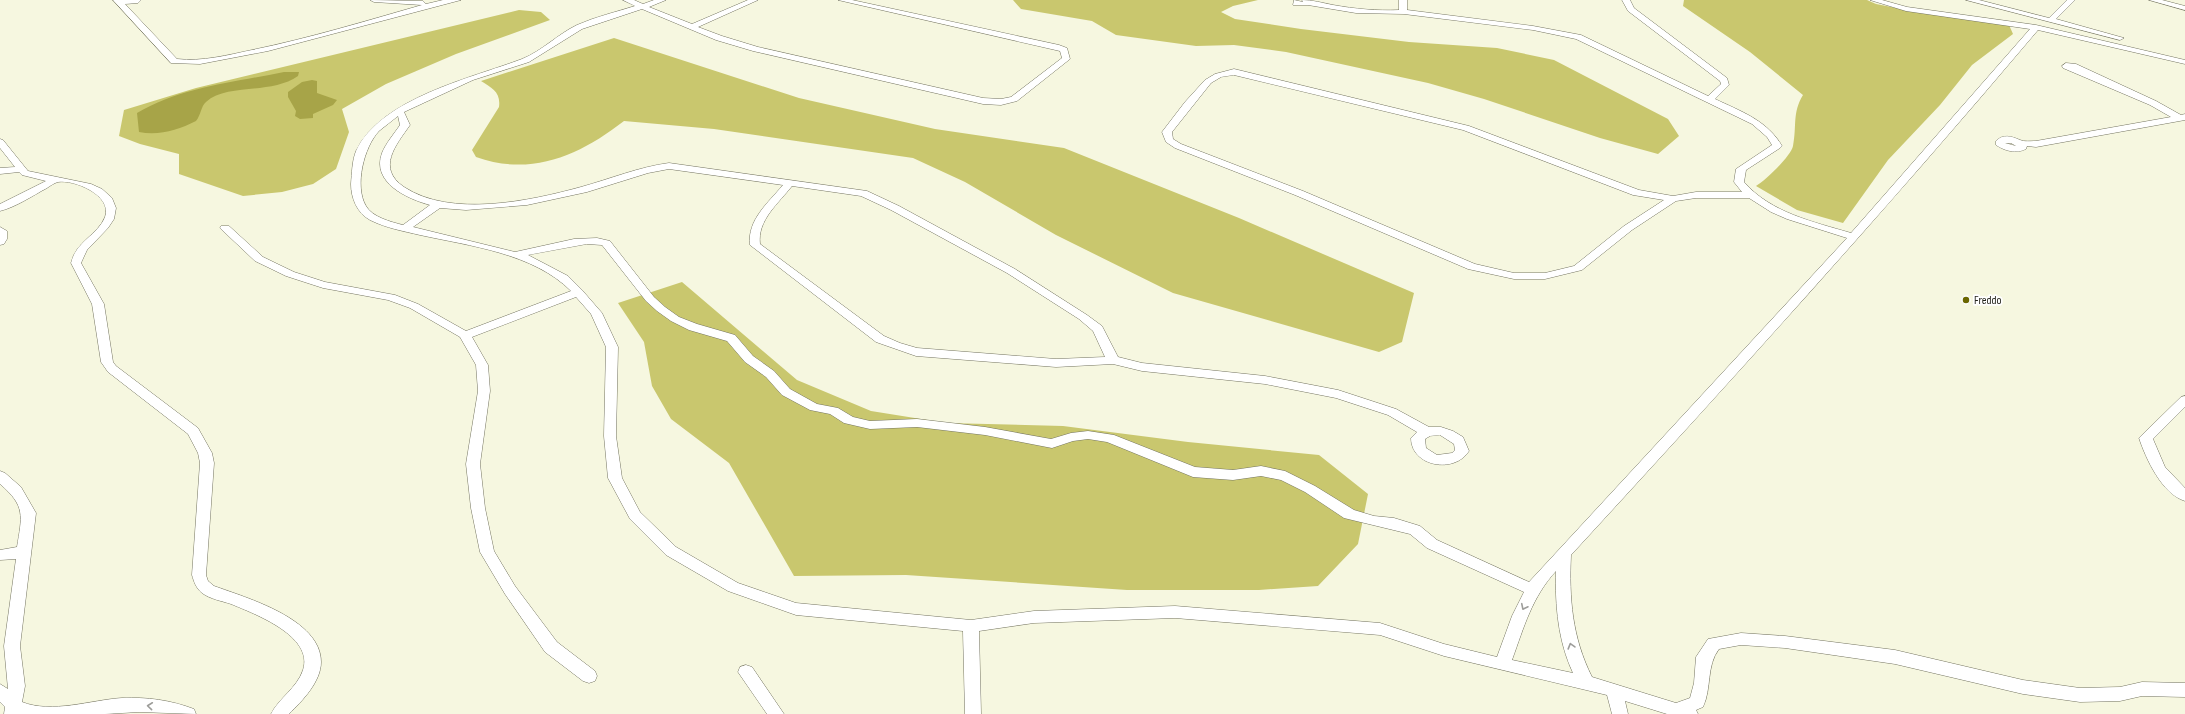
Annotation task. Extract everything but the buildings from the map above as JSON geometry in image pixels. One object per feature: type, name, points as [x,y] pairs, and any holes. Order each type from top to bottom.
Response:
[{"type":"street","points":[[119,3],[139,0]]},
{"type":"street","points":[[374,0],[399,3],[438,3]]},
{"type":"street","points":[[119,3],[174,62],[183,63],[222,58],[273,48],[438,3],[457,0]]},
{"type":"street","points":[[626,0],[719,38],[756,49],[983,101],[1002,102],[1014,99],[1066,59],[1064,50],[1056,47],[842,0]]},
{"type":"street","points":[[662,0],[579,27],[545,50],[526,60],[470,78],[399,111],[375,130],[361,151],[357,168],[356,191],[361,207],[372,216],[391,225],[476,244],[526,258],[564,278],[578,292],[596,313],[612,347],[610,436],[615,478],[635,515],[670,551],[733,587],[796,609],[971,626],[1034,617],[1175,612],[1241,616],[1380,629],[1444,650],[1502,665],[1586,682],[1614,692],[1683,712],[1697,702],[1702,683],[1704,658],[1714,644],[1741,639],[1785,642],[1895,657],[2023,687],[2080,695],[2120,694],[2142,689],[2185,690]]},
{"type":"street","points":[[691,27],[754,0]]},
{"type":"street","points":[[1298,0],[1296,2],[1299,4],[1307,2],[1365,11],[1386,13],[1404,12],[1533,28],[1578,37],[1710,99],[1755,122],[1771,135],[1777,146],[1768,154],[1751,161],[1741,170],[1739,182],[1750,195],[1780,212],[1852,237]]},
{"type":"street","points":[[1403,0],[1402,6],[1404,12]]},
{"type":"street","points":[[1626,0],[1630,9],[1724,80],[1725,85],[1710,99]]},
{"type":"street","points":[[1874,0],[1906,9],[2036,27],[2185,62]]},
{"type":"street","points":[[1970,0],[2185,54]]},
{"type":"street","points":[[2051,20],[2071,0]]},
{"type":"street","points":[[2153,0],[2185,8]]},
{"type":"street","points":[[397,14],[403,6],[399,3]]},
{"type":"street","points":[[1502,665],[1520,616],[1532,590],[1548,568],[1564,554],[1714,392],[1951,127],[2036,27]]},
{"type":"street","points":[[2078,70],[2182,117]]},
{"type":"street","points":[[1673,199],[1628,228],[1578,268],[1545,276],[1514,276],[1472,267],[1306,196],[1178,146],[1169,140],[1166,132],[1172,123],[1212,79],[1221,74],[1234,72],[1466,128],[1637,193],[1673,199],[1696,195],[1750,195]]},
{"type":"street","points":[[399,111],[403,116],[405,125],[388,147],[384,162],[389,178],[402,192],[437,206],[483,207],[511,204],[599,185],[655,167],[669,166],[789,184],[863,193],[941,232],[1011,271],[1083,317],[1098,329],[1113,360]]},
{"type":"street","points":[[2021,143],[2036,144],[2182,117]]},
{"type":"street","points":[[0,142],[18,165],[33,176],[87,185],[100,191],[110,205],[112,213],[108,221],[77,256],[76,263],[98,304],[108,362],[112,369],[193,431],[205,453],[207,463],[200,575],[202,584],[209,590],[274,617],[300,633],[311,647],[313,663],[307,680],[279,714]]},
{"type":"street","points":[[0,168],[18,165]]},
{"type":"street","points":[[0,171],[18,165]]},
{"type":"street","points":[[0,208],[55,180]]},
{"type":"street","points":[[789,184],[758,222],[754,232],[755,245],[880,339],[896,346],[916,352],[1056,363],[1113,360],[1142,367],[1266,380],[1338,394],[1392,412],[1427,432]]},
{"type":"street","points":[[1637,193],[1652,213]]},
{"type":"street","points":[[404,228],[437,206]]},
{"type":"street","points":[[225,228],[259,259],[290,274],[324,285],[391,297],[414,306],[465,335],[482,365],[484,391],[473,464],[478,508],[487,552],[510,590],[551,647],[589,676]]},
{"type":"street","points":[[0,230],[2,231],[0,242]]},
{"type":"street","points":[[514,255],[577,243],[606,243],[650,299],[675,319],[693,327],[731,338],[749,359],[770,374],[786,392],[814,407],[834,411],[849,420],[870,425],[917,423],[956,429],[985,431],[1052,444],[1071,437],[1088,434],[1108,438],[1194,472],[1233,475],[1261,472],[1285,476],[1310,489],[1349,514],[1374,521],[1394,522],[1415,530],[1432,544],[1532,590]]},
{"type":"street","points":[[465,335],[578,292]]},
{"type":"street","points":[[2185,400],[2146,438],[2152,460],[2171,484],[2185,496]]},
{"type":"street","points":[[0,476],[16,490],[29,513],[12,646],[17,686],[13,710]]},
{"type":"street","points":[[0,555],[25,552]]},
{"type":"street","points":[[1564,554],[1562,584],[1563,615],[1571,649],[1586,682]]},
{"type":"street","points":[[971,626],[973,714]]},
{"type":"street","points":[[746,672],[776,714]]},
{"type":"street","points":[[0,691],[13,710]]},
{"type":"street","points":[[1614,692],[1620,714]]},
{"type":"street","points":[[54,714],[138,705],[166,708],[188,714]]},
{"type":"street","points":[[13,710],[49,714]]},
{"type":"shaded area","points":[[1013,0],[1258,0],[1233,6],[1221,12],[1235,19],[1301,29],[1409,42],[1497,48],[1554,60],[1668,119],[1679,136],[1658,154],[1600,138],[1484,99],[1428,83],[1286,52],[1234,45],[1196,46],[1116,35],[1092,21],[1021,9]]},
{"type":"shaded area","points":[[1684,0],[1867,0],[1876,4],[1922,13],[2009,25],[2013,34],[1972,65],[1940,105],[1888,160],[1843,223],[1797,210],[1756,186],[1777,168],[1788,156],[1793,146],[1797,108],[1803,95],[1750,52],[1683,6]]},
{"type":"shaded area","points":[[519,10],[541,12],[550,20],[456,54],[386,84],[342,109],[349,132],[336,169],[313,184],[282,192],[243,196],[179,174],[179,154],[140,144],[119,136],[124,110],[196,88]]},
{"type":"shaded area","points":[[614,38],[799,98],[935,129],[1064,148],[1239,218],[1414,293],[1402,342],[1379,352],[1173,293],[1056,235],[965,182],[913,158],[714,129],[624,121],[590,144],[573,153],[554,159],[517,165],[497,163],[476,157],[472,150],[499,107],[499,98],[495,91],[481,81]]},
{"type":"shaded area","points":[[284,72],[299,72],[298,76],[287,82],[263,88],[237,90],[215,96],[204,104],[196,121],[182,127],[161,133],[139,132],[137,113],[154,104],[209,86]]},
{"type":"shaded area","points":[[312,80],[317,81],[317,93],[337,100],[333,105],[313,114],[313,118],[300,119],[295,116],[296,111],[288,97],[288,92],[302,82]]},
{"type":"shaded area","points":[[682,282],[797,380],[871,411],[946,423],[1063,426],[1188,442],[1319,455],[1368,494],[1358,544],[1318,586],[1259,590],[1127,590],[906,575],[794,576],[729,463],[671,419],[652,386],[644,342],[618,303]]},
{"type":"place","name":"Freddo","points":[[1966,300]]}]
